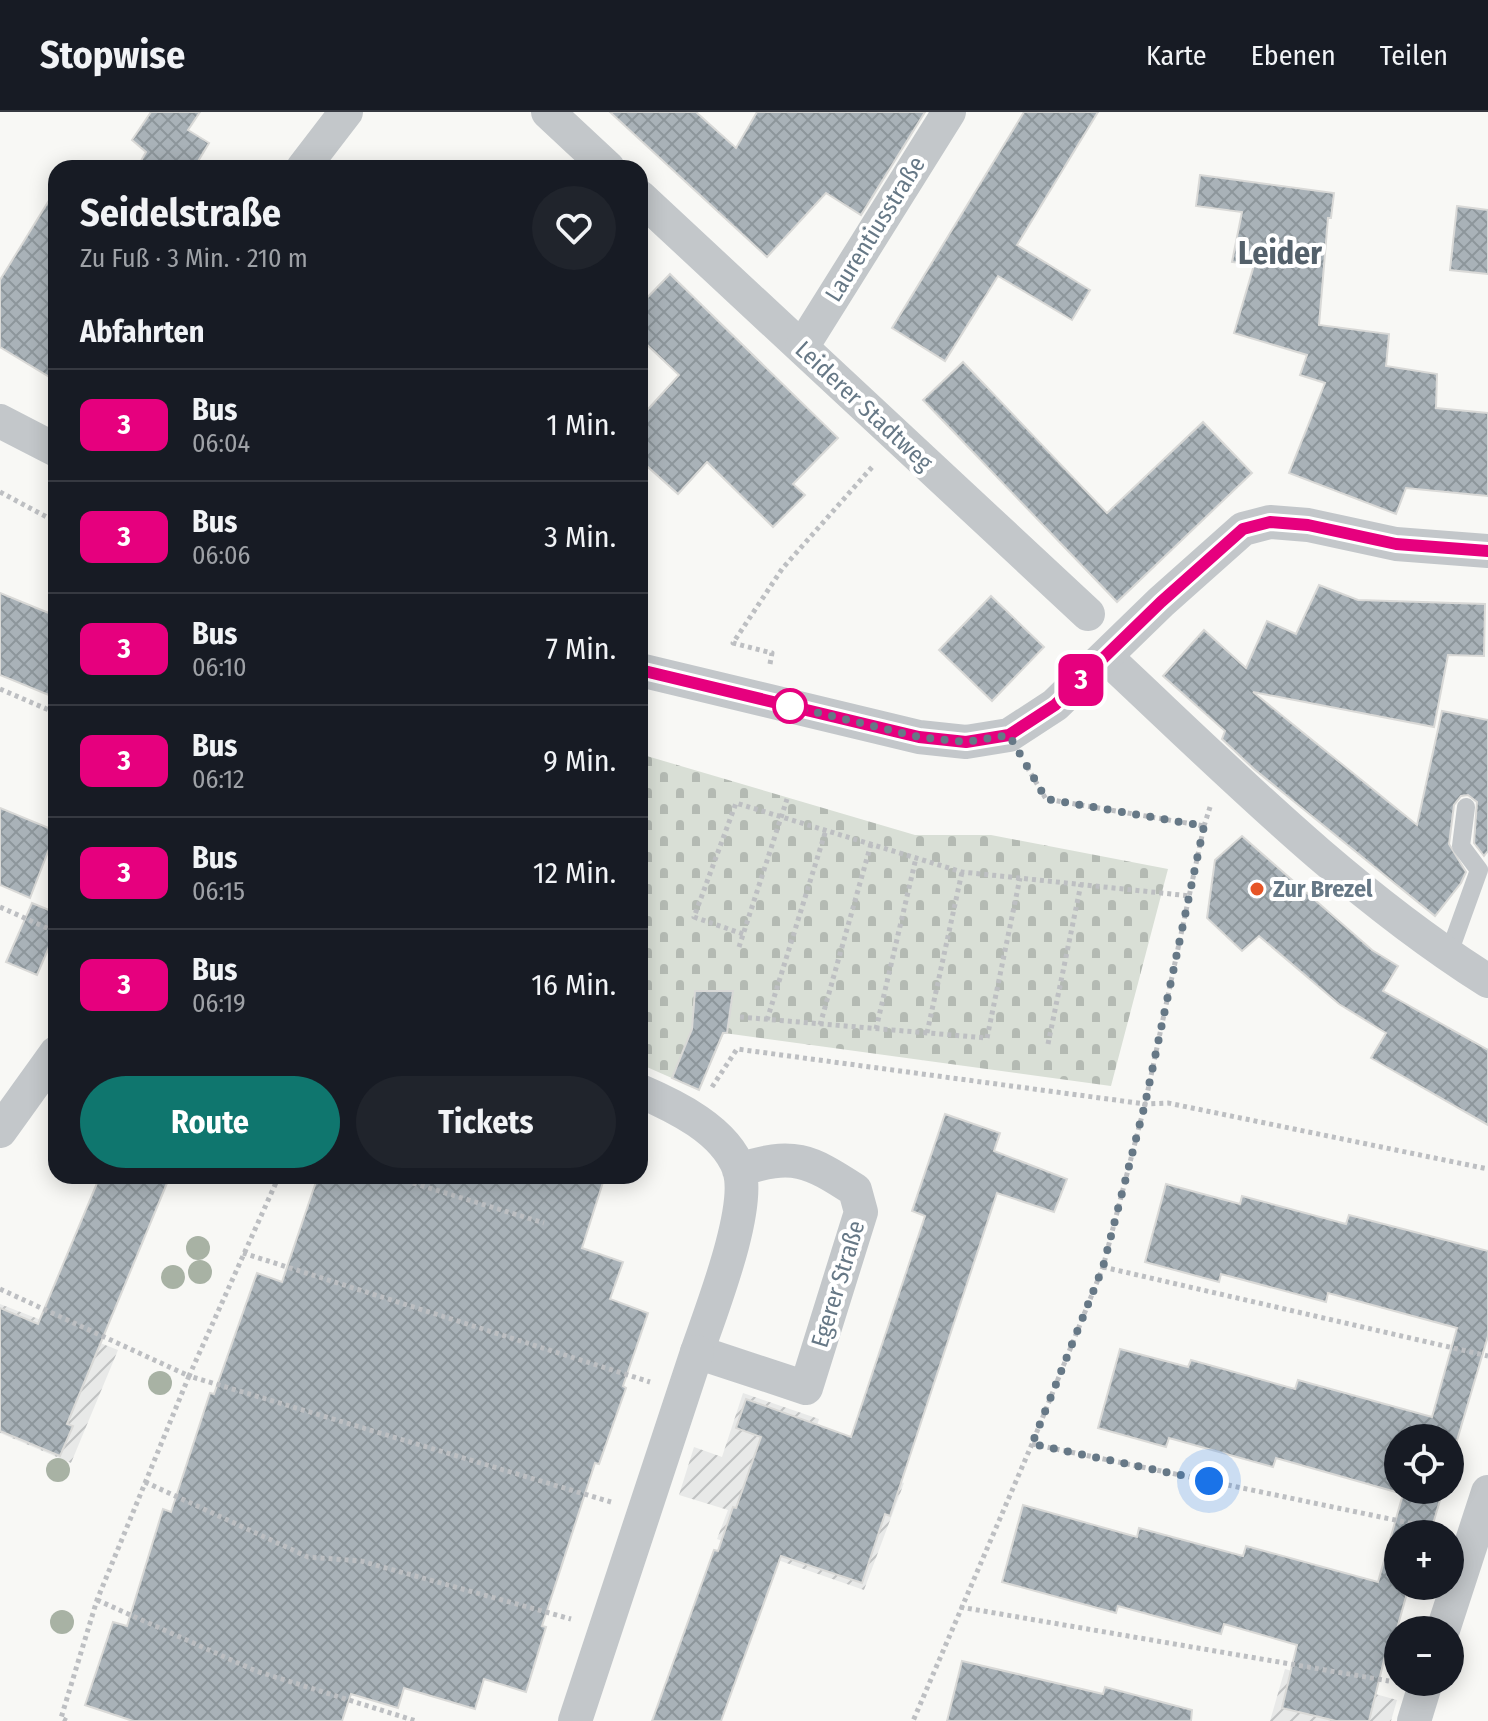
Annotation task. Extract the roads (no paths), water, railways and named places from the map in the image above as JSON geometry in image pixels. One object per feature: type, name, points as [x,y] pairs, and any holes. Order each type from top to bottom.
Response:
[{"type":"street","points":[[309,160],[346,112]]},
{"type":"street","points":[[548,112],[599,160]]},
{"type":"street","name":"Laurentiusstraße","points":[[802,347],[949,112]]},
{"type":"street","name":"Leiderer Stadtweg","points":[[648,204],[1088,614]]},
{"type":"street","points":[[0,421],[48,446]]},
{"type":"street","points":[[648,672],[919,737],[966,742],[1009,735],[1055,705],[1243,529],[1270,522],[1308,525],[1396,544],[1488,551]]},
{"type":"street","points":[[1112,650],[1328,864],[1448,956],[1488,981]]},
{"type":"street","points":[[0,1131],[48,1064]]},
{"type":"street","points":[[567,1720],[606,1628],[697,1352],[740,1210],[739,1170],[726,1146],[691,1117],[648,1095]]},
{"type":"street","name":"Egerer Straße","points":[[697,1352],[806,1388],[861,1212],[855,1190],[820,1168],[775,1158],[739,1170]]},
{"type":"street","points":[[1448,1616],[1488,1492]]},
{"type":"street","points":[[1414,1721],[1421,1696]]},
{"type":"lane","points":[[1448,956],[1479,870],[1461,846],[1466,807]]},
{"type":"place","name":"Zur Brezel","points":[[1257,889]]},
{"type":"district","name":"Leider","points":[[1280,253]]}]
